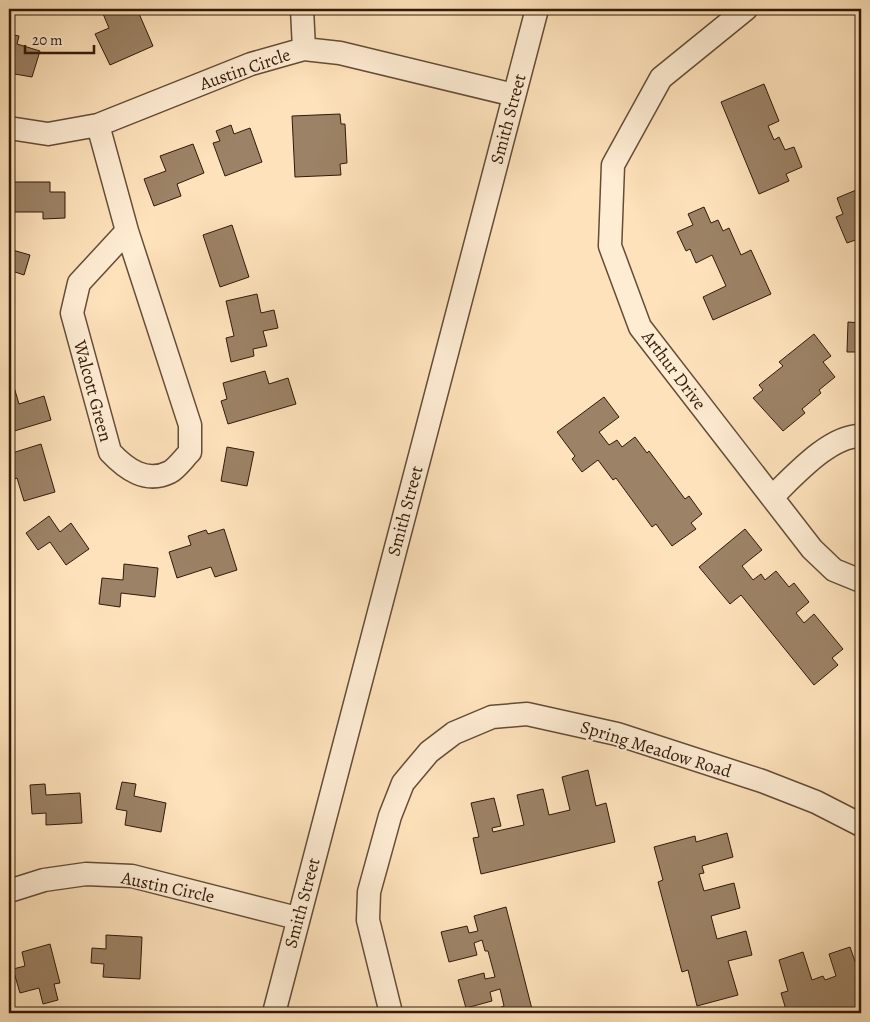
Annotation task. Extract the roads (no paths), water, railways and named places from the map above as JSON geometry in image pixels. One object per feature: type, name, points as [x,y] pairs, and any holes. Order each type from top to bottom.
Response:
[{"type":"street","points":[[302,9],[304,50]]},
{"type":"street","name":"Smith Street","points":[[274,1013],[297,918],[537,9]]},
{"type":"street","name":"Arthur Drive","points":[[746,9],[661,78],[614,165],[610,246],[640,327],[812,549],[834,570],[861,581]]},
{"type":"street","name":"Austin Circle","points":[[9,128],[48,134],[98,125],[251,64],[304,50],[340,53],[514,95]]},
{"type":"street","name":"Walcott Green","points":[[98,125],[127,231],[190,425],[190,452],[170,472],[146,477],[125,468],[110,452],[72,313],[79,283],[127,231]]},
{"type":"street","points":[[772,497],[808,463],[837,442],[850,435],[861,436]]},
{"type":"street","name":"Spring Meadow Road","points":[[391,1013],[368,920],[369,892],[390,816],[403,783],[429,752],[454,733],[492,717],[527,714],[617,734],[762,781],[816,802],[861,825]]},
{"type":"street","name":"Austin Circle","points":[[9,891],[44,880],[86,874],[132,876],[297,918]]}]
